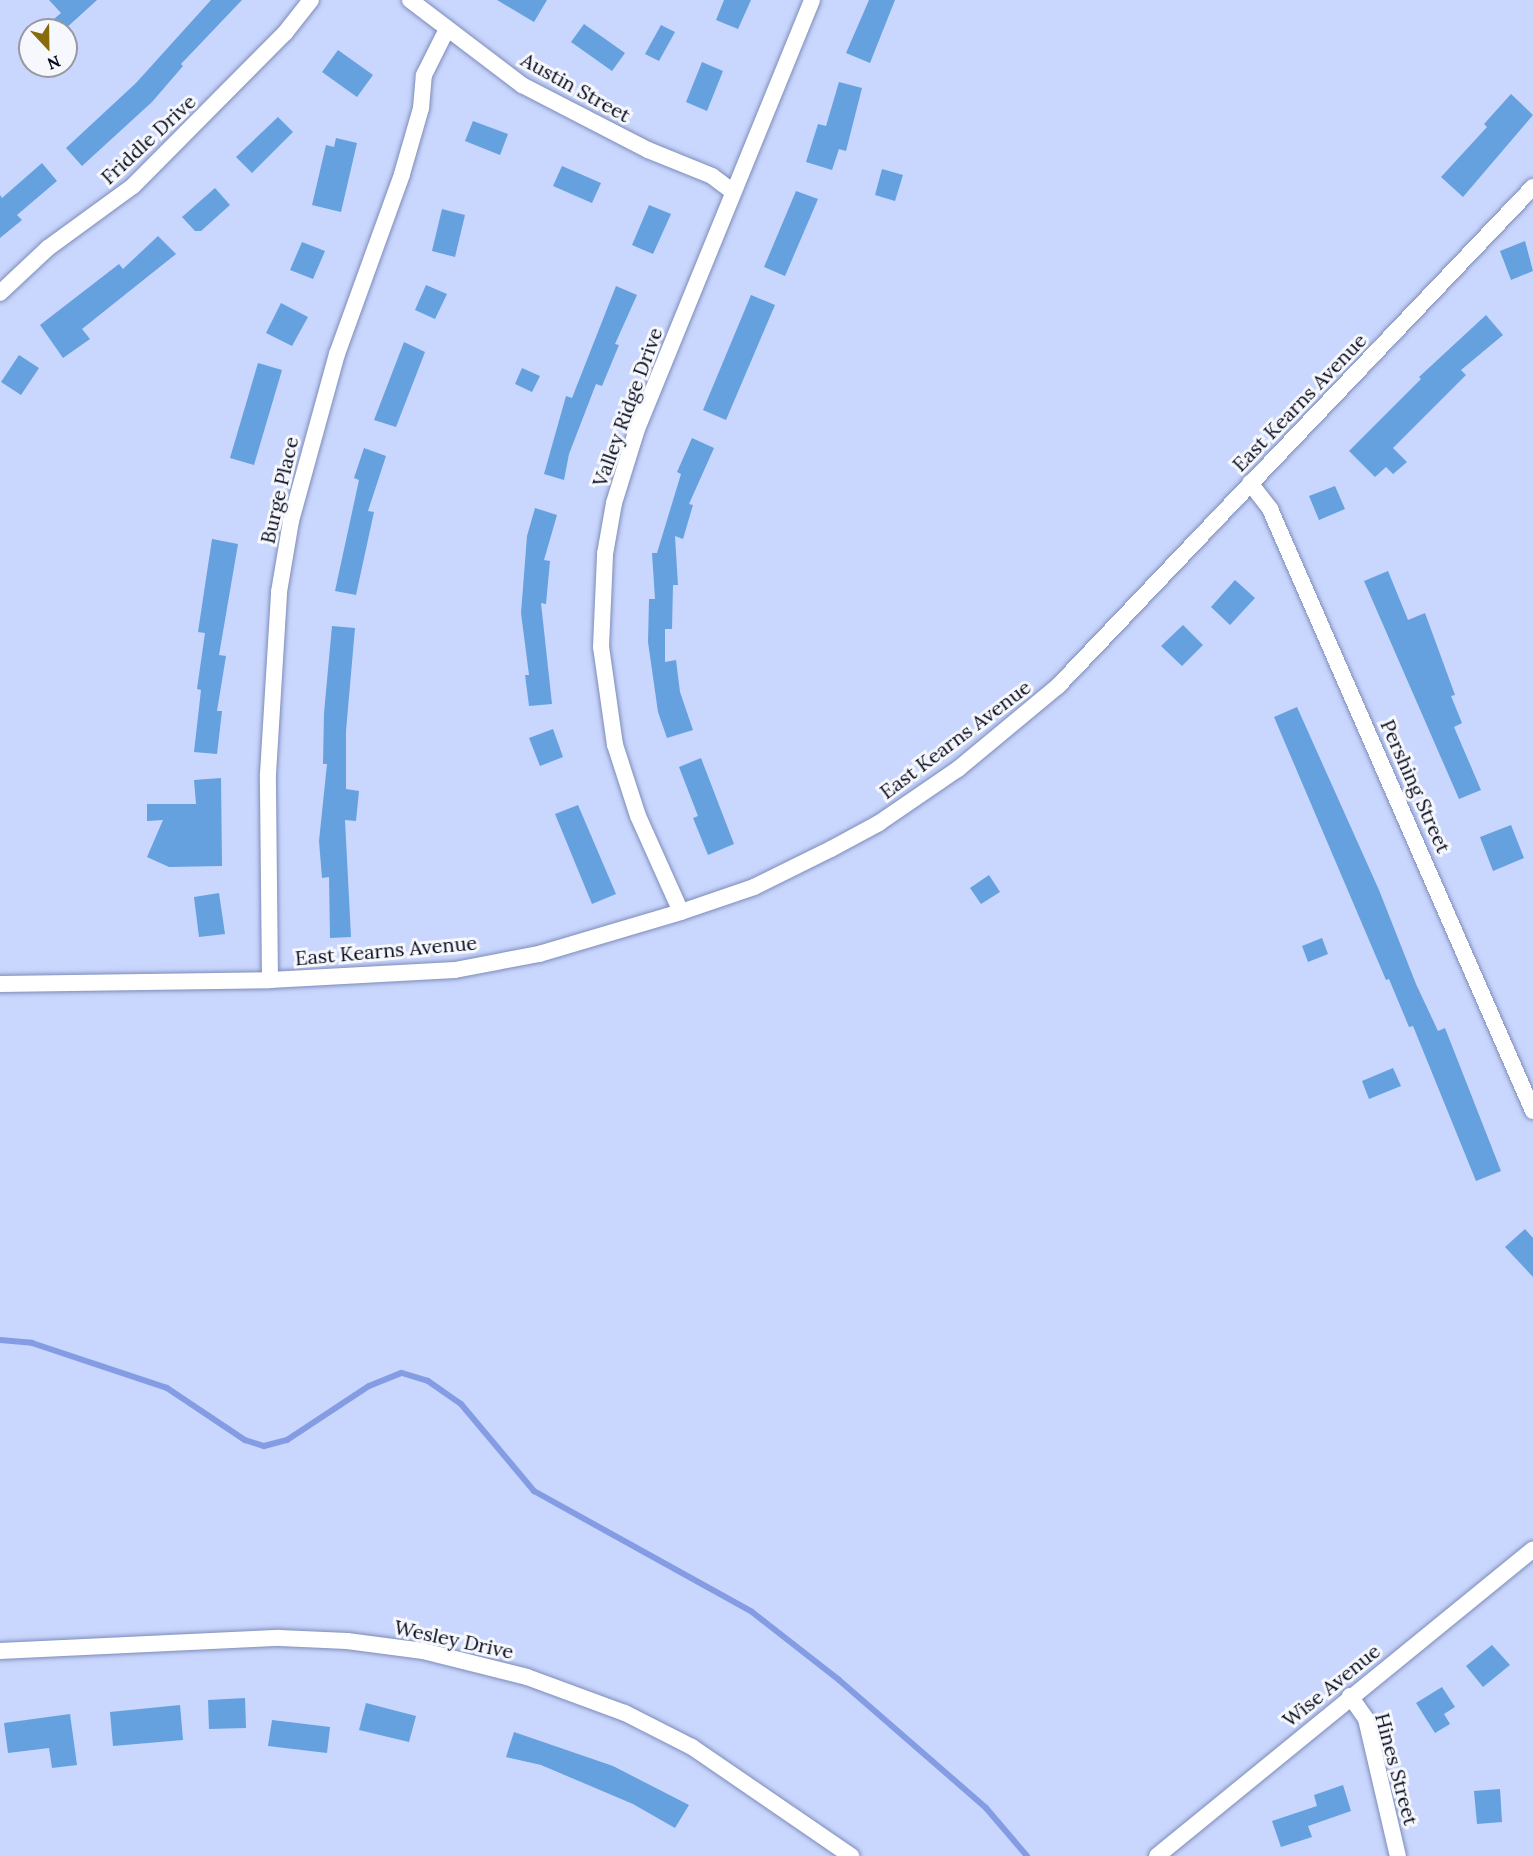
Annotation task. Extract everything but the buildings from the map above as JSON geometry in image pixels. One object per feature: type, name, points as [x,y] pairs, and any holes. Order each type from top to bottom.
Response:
[{"type":"street","name":"Friddle Drive","points":[[0,293],[48,248],[133,186],[285,33],[311,0]]},
{"type":"street","name":"Austin Street","points":[[410,0],[446,30],[522,85],[648,150],[712,176],[733,192]]},
{"type":"street","name":"Valley Ridge Drive","points":[[681,912],[638,816],[615,745],[604,676],[600,605],[614,502],[637,429],[812,0]]},
{"type":"street","name":"Burge Place","points":[[270,980],[268,774],[279,592],[291,521],[337,354],[402,174],[421,108],[424,75],[446,30]]},
{"type":"street","name":"East Kearns Avenue","points":[[0,984],[270,980],[455,970],[538,954],[681,912],[754,886],[831,849],[879,823],[958,769],[1058,686],[1533,188]]},
{"type":"street","name":"Pershing Street","points":[[1250,483],[1270,509],[1533,1111]]},
{"type":"street","name":"Wise Avenue","points":[[1156,1856],[1533,1549]]},
{"type":"street","name":"Wesley Drive","points":[[0,1651],[279,1638],[347,1641],[423,1651],[527,1677],[625,1713],[692,1747],[851,1856]]},
{"type":"street","name":"Hines Street","points":[[1350,1696],[1366,1719],[1398,1856]]},
{"type":"waterway","points":[[0,1340],[32,1343],[167,1388],[245,1440],[264,1446],[287,1440],[369,1386],[402,1373],[428,1381],[461,1404],[534,1491],[752,1612],[839,1680],[986,1808],[1027,1856]]}]
